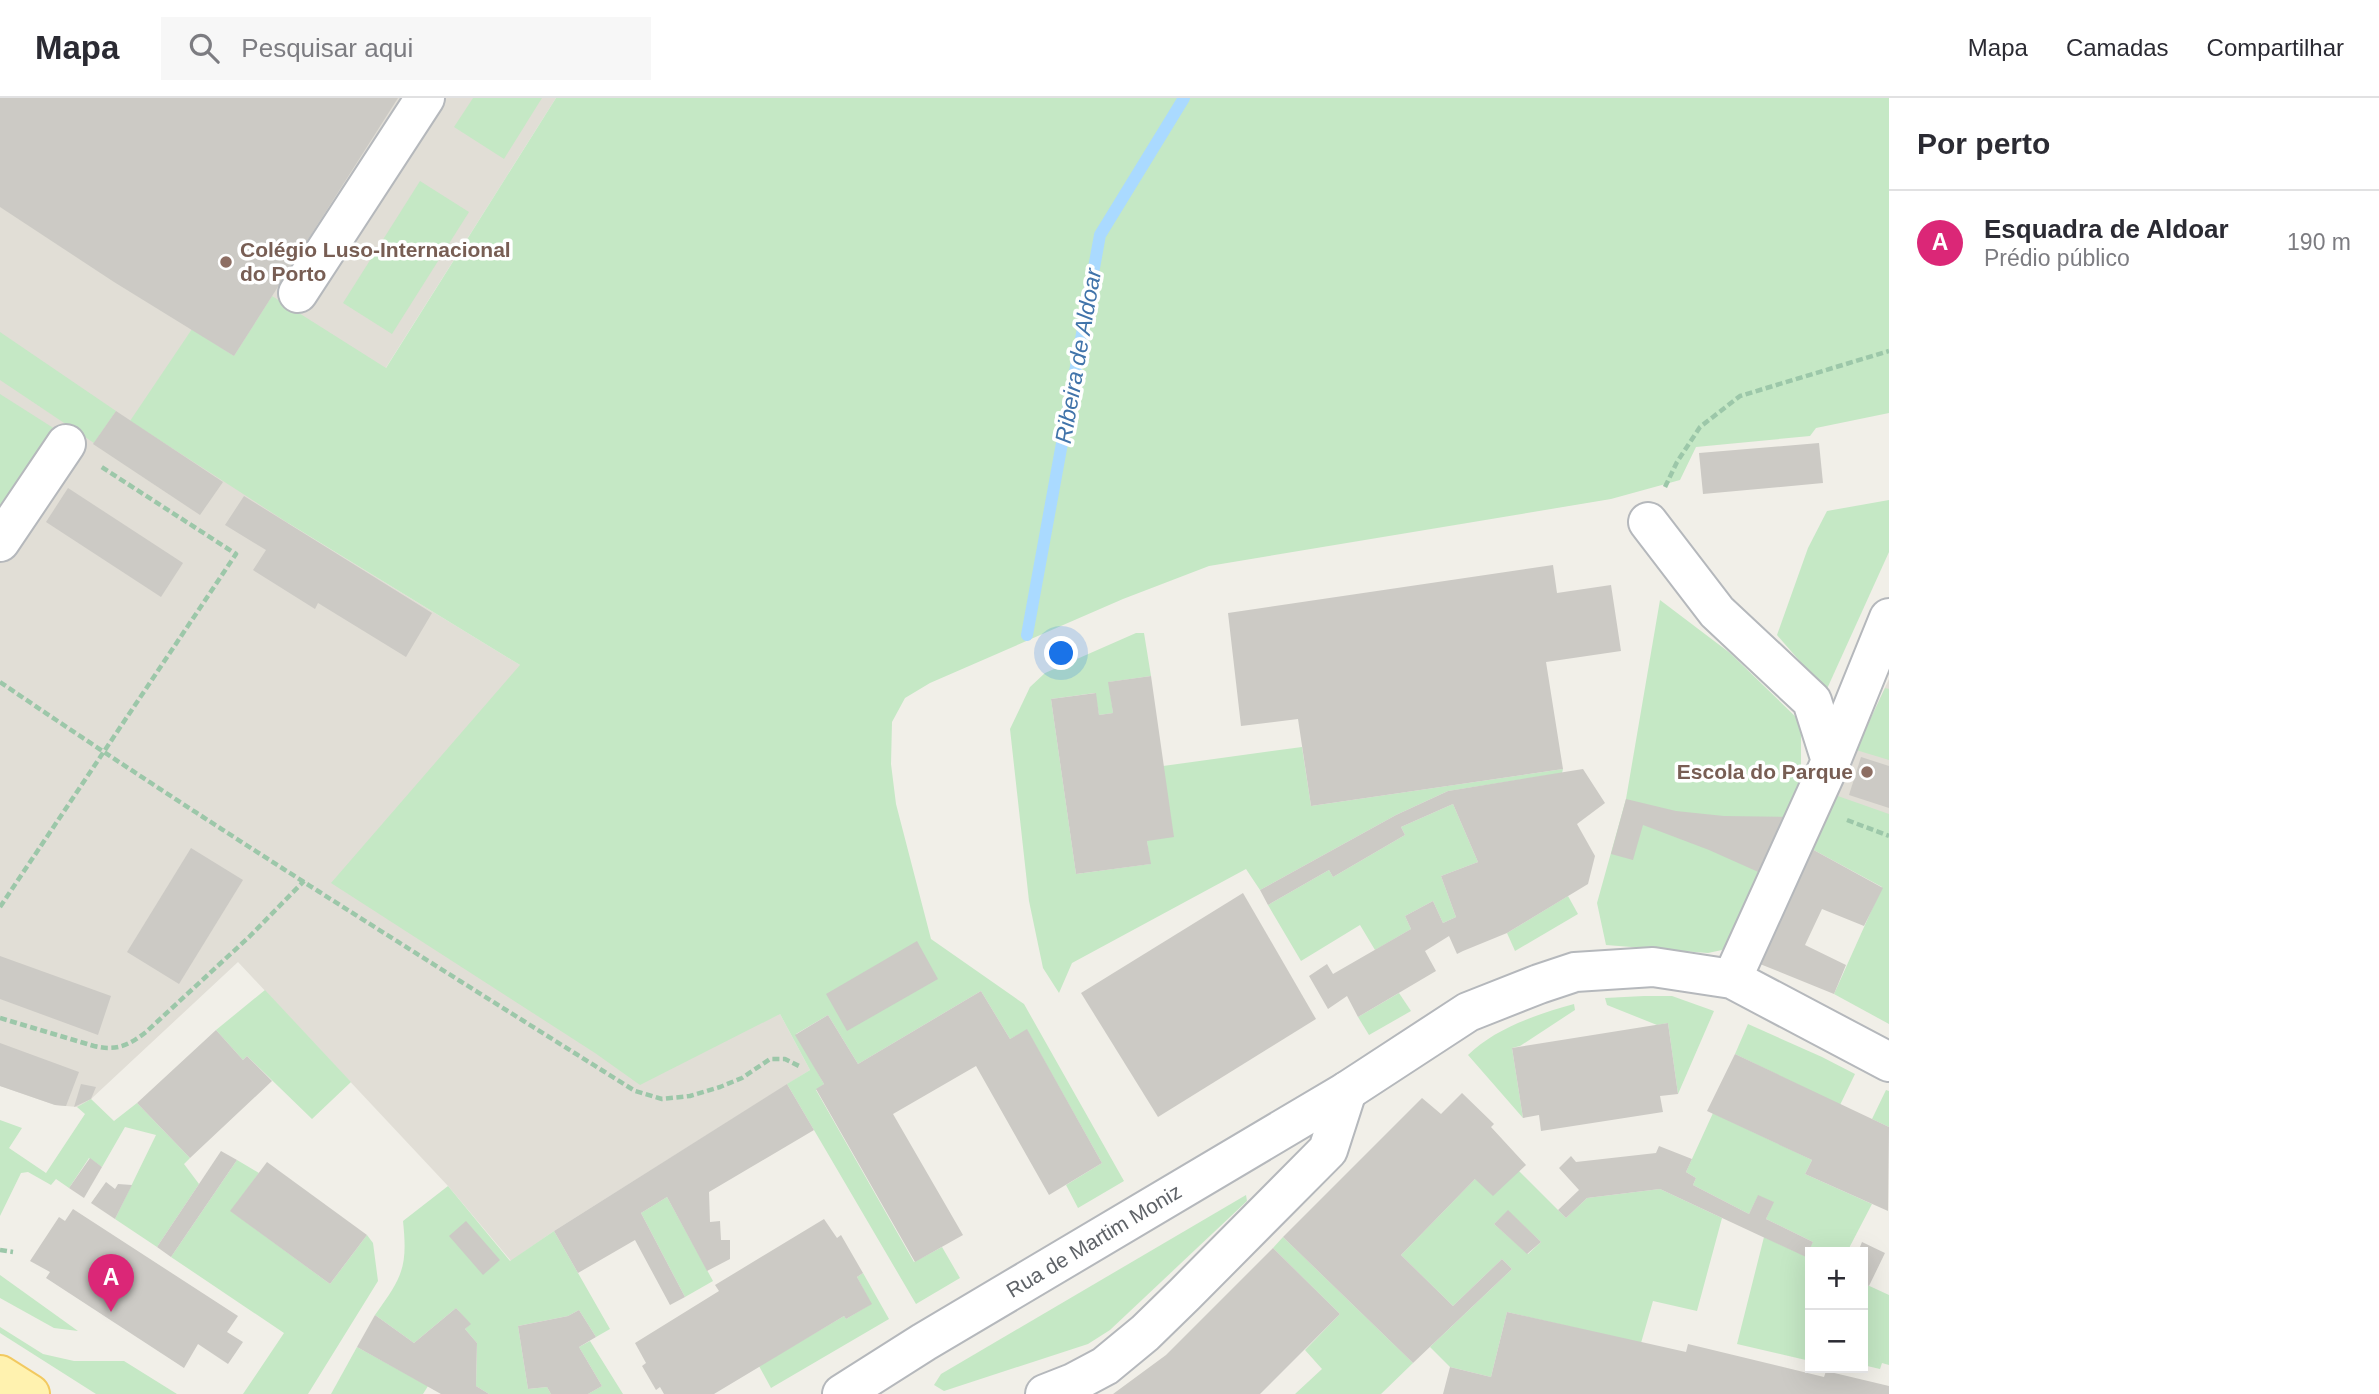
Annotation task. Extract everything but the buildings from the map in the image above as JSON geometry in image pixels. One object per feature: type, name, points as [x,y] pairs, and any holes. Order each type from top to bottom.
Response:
[{"type":"main road","points":[[0,1375],[30,1394]]},
{"type":"street","points":[[298,293],[425,98]]},
{"type":"street","points":[[0,542],[66,444]]},
{"type":"street","points":[[1647,522],[1717,612],[1812,701],[1830,761]]},
{"type":"street","points":[[1732,979],[1830,761],[1889,618]]},
{"type":"street","name":"Rua de Martim Moniz","points":[[861,1389],[924,1342],[1347,1091],[1468,1012],[1575,972],[1653,967],[1732,979],[1889,1062]]},
{"type":"street","points":[[1045,1394],[1073,1384],[1105,1366],[1145,1333],[1198,1281],[1328,1150],[1347,1091]]},
{"type":"path","points":[[1647,522],[1677,462],[1700,427],[1740,396],[1889,351]]},
{"type":"path","points":[[0,907],[236,554],[66,444]]},
{"type":"path","points":[[0,682],[304,881],[635,1091],[662,1099],[690,1096],[742,1078],[770,1059],[785,1059],[799,1066]]},
{"type":"path","points":[[0,1018],[94,1046],[121,1048],[146,1032],[249,937],[304,881]]},
{"type":"path","points":[[0,1250],[13,1252]]},
{"type":"shaded area","points":[[0,98],[556,98],[288,523],[520,665],[780,1014],[810,1070],[554,1231],[511,1261],[448,1186],[238,962],[91,1099],[77,1107],[55,1105],[0,1086]]},
{"type":"shaded area","name":"Escola do Parque","points":[[1889,679],[1889,827],[1835,795]]},
{"type":"green space","points":[[473,98],[542,98],[504,159],[454,127]]},
{"type":"green space","points":[[556,98],[1889,98],[1889,413],[1816,428],[1810,436],[1696,447],[1680,480],[1611,499],[1209,566],[1123,599],[930,683],[905,698],[892,722],[891,764],[896,804],[931,939],[1024,1004],[1124,1181],[1078,1208],[1066,1185],[1102,1163],[1027,1030],[1010,1039],[981,991],[858,1064],[828,1015],[796,1034],[824,1084],[816,1090],[914,1262],[942,1247],[960,1278],[916,1304],[787,1084],[810,1070],[780,1014],[640,1085],[595,1053],[331,883],[520,665],[288,523],[130,421],[192,329],[234,356],[272,296],[386,368]]},
{"type":"green space","points":[[420,181],[469,212],[392,334],[343,303]]},
{"type":"green space","points":[[0,332],[116,411],[94,443],[0,380]]},
{"type":"green space","points":[[0,394],[55,429],[0,512]]},
{"type":"green space","points":[[1889,500],[1889,552],[1826,691],[1777,635],[1808,548],[1827,511]]},
{"type":"green space","points":[[1660,600],[1730,653],[1801,722],[1801,790],[1732,940],[1722,950],[1708,953],[1606,945],[1597,903],[1626,799]]},
{"type":"green space","points":[[1136,633],[1144,633],[1151,676],[1109,682],[1113,713],[1099,715],[1095,693],[1051,699],[1076,874],[1150,864],[1147,841],[1163,766],[1302,747],[1311,806],[1563,769],[1562,773],[1448,791],[1396,815],[1260,890],[1246,869],[1072,963],[1059,993],[1043,968],[1029,901],[1010,729],[1030,687],[1045,673]]},
{"type":"green space","points":[[1885,688],[1889,689],[1889,760],[1856,750]]},
{"type":"green space","points":[[1835,795],[1889,814],[1889,1024],[1834,994],[1882,887],[1810,848]]},
{"type":"green space","points":[[1453,804],[1478,862],[1441,876],[1456,917],[1443,923],[1433,901],[1405,916],[1411,929],[1375,950],[1360,925],[1301,961],[1268,905],[1329,870],[1333,877],[1405,835],[1401,827]]},
{"type":"green space","points":[[1568,896],[1578,914],[1515,951],[1507,933]]},
{"type":"green space","points":[[265,990],[351,1082],[312,1119],[247,1056],[243,1060],[216,1030]]},
{"type":"green space","points":[[1399,993],[1411,1011],[1369,1035],[1358,1017]]},
{"type":"green space","points":[[1672,996],[1714,1011],[1678,1094],[1668,1023],[1657,1025],[1607,1005],[1605,998]]},
{"type":"green space","points":[[1574,1004],[1575,1010],[1520,1046],[1512,1048],[1523,1118],[1468,1055],[1504,1030],[1532,1017]]},
{"type":"green space","points":[[1748,1024],[1855,1074],[1840,1105],[1735,1054]]},
{"type":"green space","points":[[1886,1090],[1889,1091],[1889,1127],[1872,1119]]},
{"type":"green space","points":[[91,1099],[114,1121],[137,1103],[190,1158],[184,1164],[199,1184],[157,1247],[115,1219],[156,1135],[125,1127],[102,1167],[89,1158],[69,1188],[56,1179],[51,1185],[28,1172],[21,1173],[0,1216],[0,1120],[22,1128],[9,1148],[46,1173],[85,1114],[77,1107]]},
{"type":"green space","points":[[1713,1113],[1812,1160],[1805,1174],[1872,1204],[1850,1247],[1810,1247],[1813,1242],[1766,1219],[1773,1202],[1758,1196],[1749,1214],[1693,1185],[1696,1178],[1686,1172]]},
{"type":"green space","points":[[237,1160],[259,1173],[231,1211],[330,1284],[367,1235],[373,1243],[378,1281],[308,1394],[243,1394],[284,1333],[171,1257]]},
{"type":"green space","points":[[1519,1171],[1566,1218],[1587,1198],[1660,1189],[1722,1218],[1697,1311],[1653,1301],[1641,1343],[1507,1312],[1491,1377],[1450,1367],[1430,1347],[1512,1269],[1502,1259],[1453,1306],[1401,1255],[1475,1179]],"holes":[[[1508,1211],[1541,1242],[1528,1254],[1494,1224]]]},
{"type":"green space","points":[[448,1186],[510,1261],[554,1231],[610,1329],[596,1337],[579,1310],[568,1316],[518,1326],[528,1389],[547,1387],[551,1394],[489,1394],[476,1386],[477,1343],[465,1329],[470,1324],[456,1308],[414,1343],[375,1315],[401,1271],[405,1250],[403,1221]]},
{"type":"green space","points":[[1246,1195],[1247,1201],[1110,1330],[1088,1344],[944,1391],[934,1385],[941,1374]]},
{"type":"green space","points":[[667,1197],[713,1281],[685,1297],[641,1213]]},
{"type":"green space","points":[[1283,1237],[1413,1363],[1381,1394],[1295,1394],[1322,1369],[1305,1350],[1340,1314],[1273,1248]]},
{"type":"green space","points":[[1764,1237],[1805,1256],[1805,1360],[1737,1344]]},
{"type":"green space","points":[[863,1273],[889,1319],[771,1388],[759,1366],[844,1316],[846,1319],[871,1304],[857,1277]]},
{"type":"green space","points":[[0,1275],[78,1331],[54,1328],[0,1298]]},
{"type":"green space","points":[[1868,1285],[1889,1295],[1889,1365],[1882,1363],[1880,1369],[1868,1366]]},
{"type":"green space","points":[[0,1327],[43,1354],[74,1361],[124,1361],[177,1394],[96,1394],[0,1333]]},
{"type":"green space","points":[[590,1341],[623,1394],[588,1394],[602,1386],[579,1347]]},
{"type":"green space","points":[[357,1347],[428,1386],[423,1394],[331,1394]]},
{"type":"waterway","name":"Ribeira de Aldoar","points":[[1027,635],[1100,235],[1184,98]]},
{"type":"place","name":"Colégio Luso-Internacional do Porto","points":[[226,262]]},
{"type":"place","name":"Escola do Parque","points":[[1867,772]]},
{"type":"place","name":"Esquadra de Aldoar","points":[[111,1312]]}]
